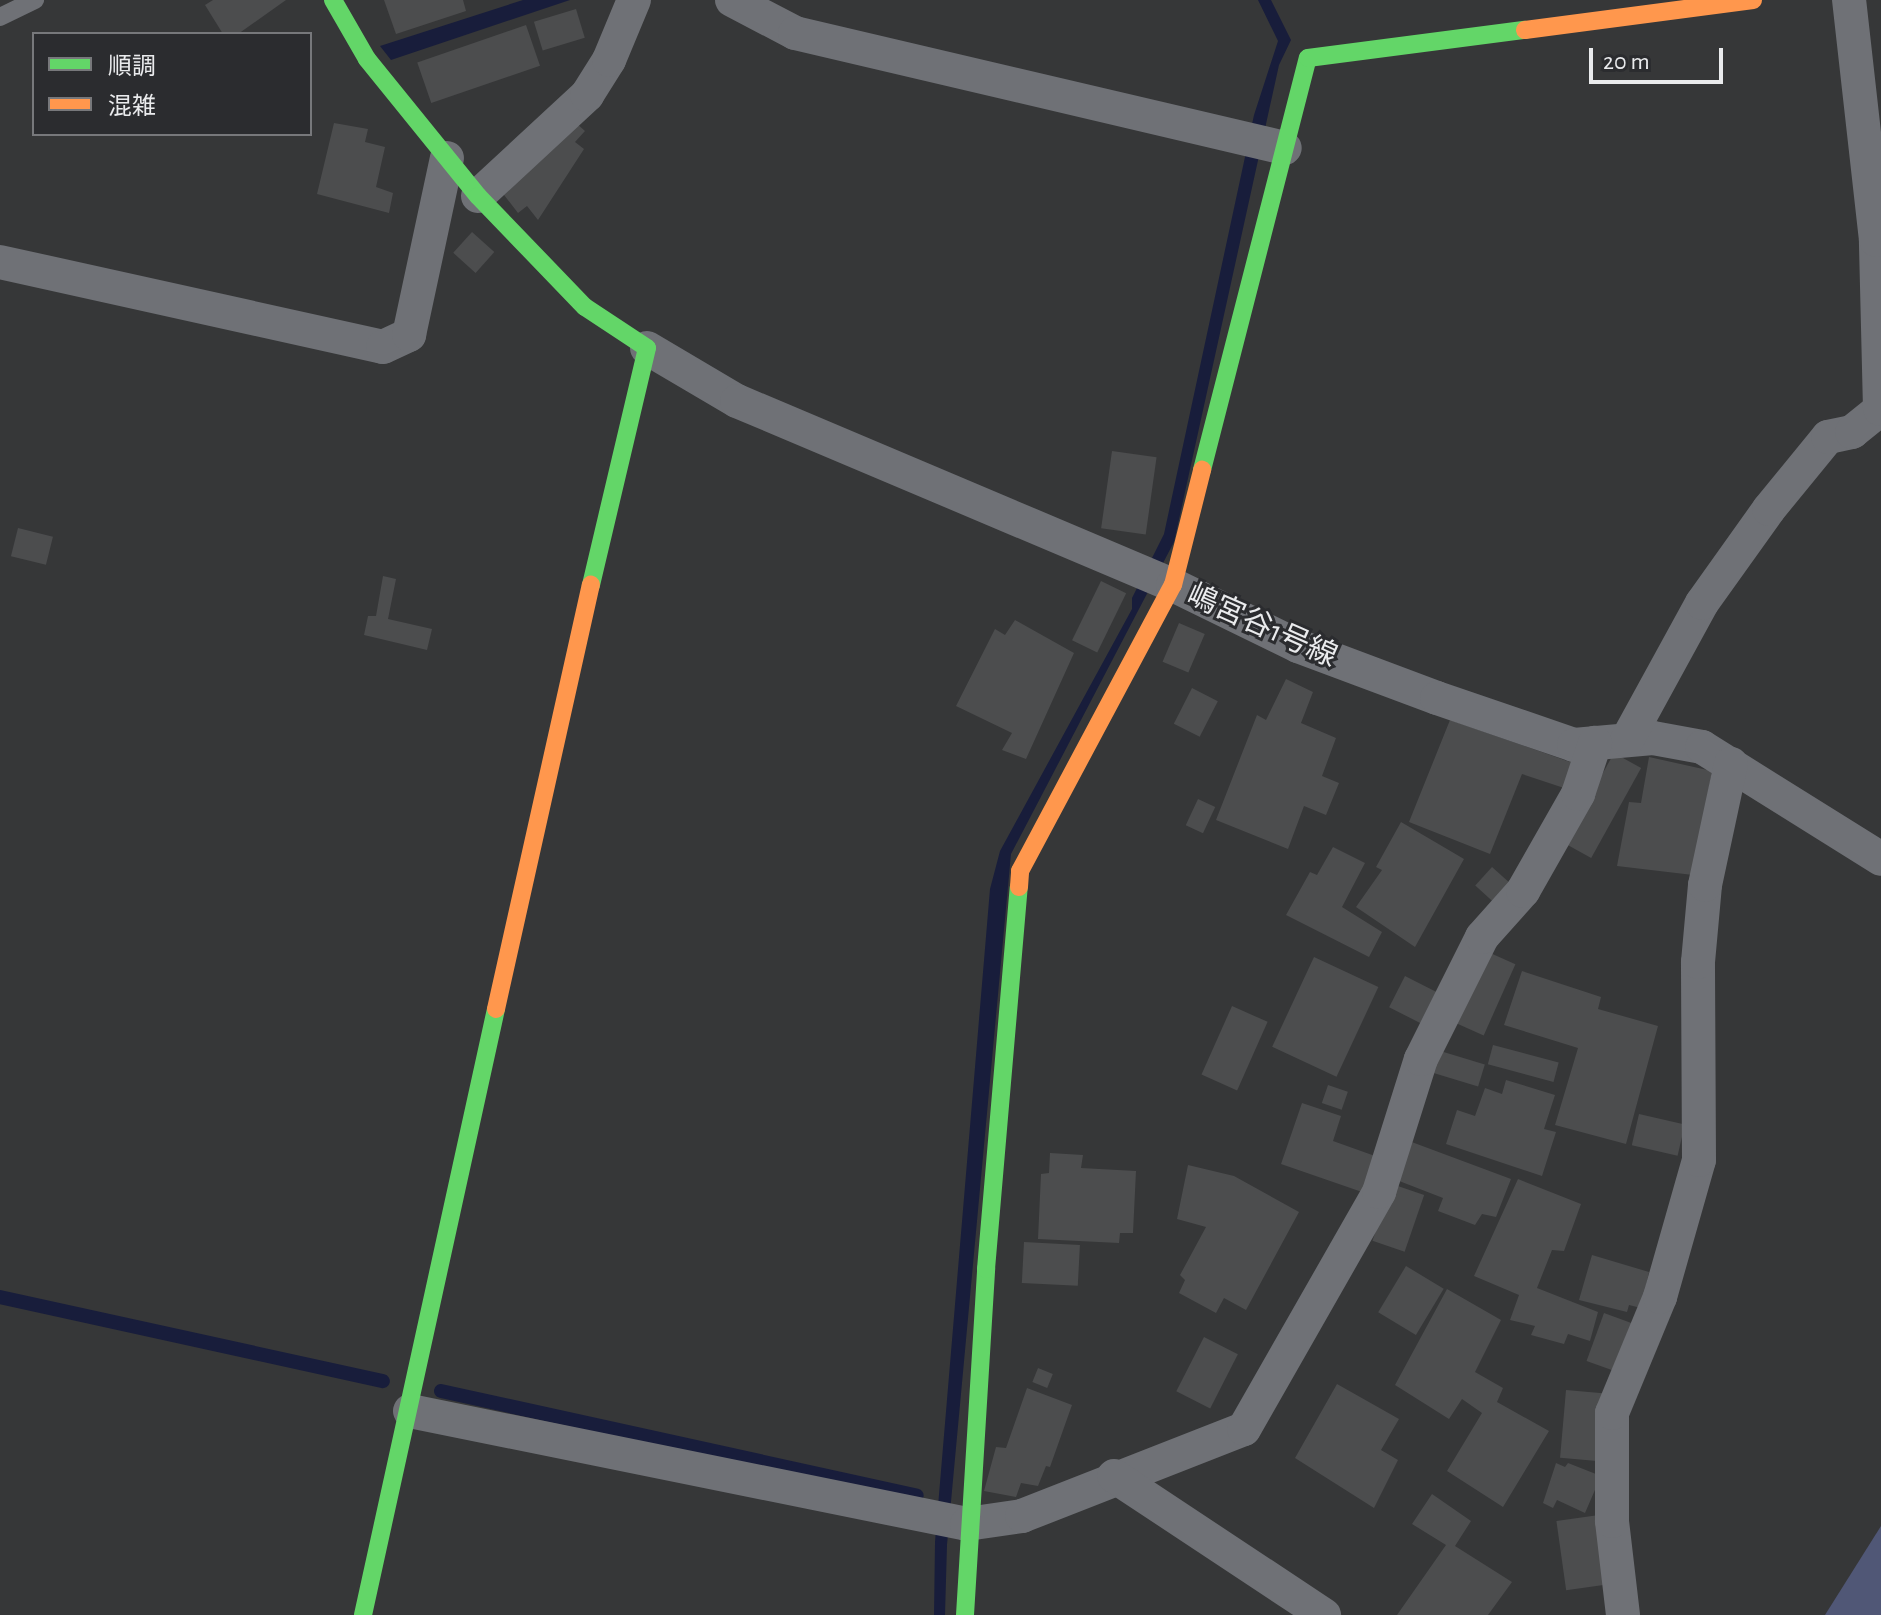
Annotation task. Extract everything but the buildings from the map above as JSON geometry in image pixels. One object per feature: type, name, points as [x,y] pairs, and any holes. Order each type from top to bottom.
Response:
[{"type":"street","points":[[333,0],[367,59],[478,196],[585,307],[647,348],[565,694],[363,1615]]},
{"type":"street","points":[[478,196],[587,95],[609,60],[634,0]]},
{"type":"street","points":[[732,0],[795,33],[1285,148]]},
{"type":"street","points":[[965,1615],[967,1524],[1020,871],[1173,585],[1308,58],[1753,0]]},
{"type":"street","points":[[410,1411],[967,1524],[1022,1516],[1114,1476],[1244,1429],[1379,1192],[1421,1059],[1482,937],[1523,891],[1611,742],[1702,603],[1769,509],[1828,437],[1852,432],[1880,409],[1876,240],[1849,0]]},
{"type":"street","points":[[0,262],[383,347],[409,335],[447,158]]},
{"type":"street","name":"嶋宮谷1号線","points":[[647,348],[737,401],[1173,585],[1298,646],[1574,745],[1653,738],[1702,747],[1881,859]]},
{"type":"street","points":[[1623,1615],[1612,1521],[1612,1413],[1660,1297],[1699,1160],[1698,962],[1705,885],[1731,764]]},
{"type":"street","points":[[1114,1476],[1324,1615]]},
{"type":"lane","points":[[0,17],[35,0]]},
{"type":"shaded area","points":[[523,0],[570,0],[391,60],[380,46]]},
{"type":"shaded area","points":[[1258,0],[1271,0],[1291,40],[1279,65],[1174,542],[1011,854],[947,1545],[945,1615],[934,1615],[935,1542],[990,889],[1000,851],[1132,609],[1132,598],[1164,534],[1254,115],[1278,41]]},
{"type":"shaded area","points":[[1881,1526],[1881,1615],[1825,1615]]},
{"type":"waterway","points":[[0,1297],[383,1381]]},
{"type":"waterway","points":[[441,1391],[917,1496]]},
{"type":"traffic: fast","points":[[333,0],[367,59],[478,196],[585,307],[647,348],[591,585]]},
{"type":"traffic: fast","points":[[1202,470],[1308,58],[1525,30]]},
{"type":"traffic: fast","points":[[965,1615],[986,1269],[1019,887]]},
{"type":"traffic: fast","points":[[363,1615],[496,1009]]},
{"type":"traffic: slow","points":[[1525,30],[1753,0]]},
{"type":"traffic: slow","points":[[1019,887],[1020,871],[1173,585],[1202,470]]},
{"type":"traffic: slow","points":[[496,1009],[591,585]]}]
